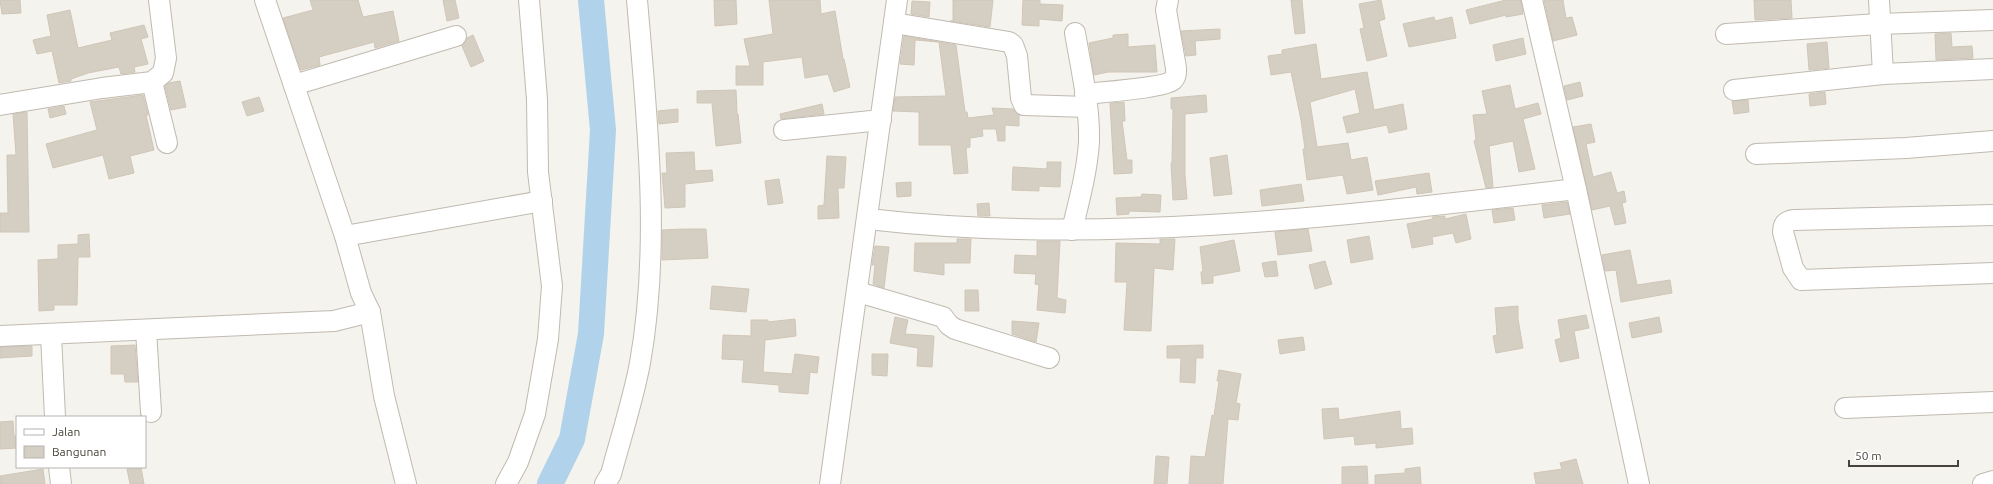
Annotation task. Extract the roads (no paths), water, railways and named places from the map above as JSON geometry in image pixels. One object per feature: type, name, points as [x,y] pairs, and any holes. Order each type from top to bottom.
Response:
[{"type":"street","points":[[0,105],[102,88],[152,82],[163,73],[166,58],[159,0]]},
{"type":"street","points":[[265,0],[345,236],[361,293],[370,312],[384,396],[406,484]]},
{"type":"street","points":[[506,484],[518,462],[535,414],[548,339],[552,286],[538,172],[537,99],[528,0]]},
{"type":"street","points":[[605,484],[611,474],[640,363],[652,256],[647,140],[637,0]]},
{"type":"street","points":[[830,484],[858,292],[897,0]]},
{"type":"street","points":[[894,22],[1009,42],[1015,50],[1021,98],[1024,105],[1086,100],[1160,85],[1173,80],[1176,75],[1176,68],[1166,10],[1168,0]]},
{"type":"street","points":[[1532,0],[1576,189],[1639,484]]},
{"type":"street","points":[[1879,0],[1879,24],[1883,74]]},
{"type":"street","points":[[1726,34],[1879,24],[1993,20]]},
{"type":"street","points":[[1072,230],[1087,160],[1089,142],[1086,100],[1075,32]]},
{"type":"street","points":[[294,85],[456,36]]},
{"type":"street","points":[[1734,90],[1883,74],[1993,69]]},
{"type":"street","points":[[152,82],[167,143]]},
{"type":"street","points":[[784,130],[881,120]]},
{"type":"street","points":[[1756,154],[1906,148],[1993,141]]},
{"type":"street","points":[[868,219],[915,224],[1072,230],[1214,224],[1385,211],[1576,189]]},
{"type":"street","points":[[345,236],[542,201]]},
{"type":"street","points":[[1993,215],[1794,220],[1787,221],[1783,226],[1783,232],[1793,268],[1801,280],[1993,274]]},
{"type":"street","points":[[858,292],[944,316],[949,325],[955,329],[1049,358]]},
{"type":"street","points":[[0,336],[52,335],[334,321],[370,312]]},
{"type":"street","points":[[146,330],[150,412]]},
{"type":"street","points":[[52,335],[56,416]]},
{"type":"street","points":[[1845,408],[1993,402]]},
{"type":"street","points":[[59,468],[61,484]]},
{"type":"street","points":[[1983,484],[1993,481]]},
{"type":"waterway","points":[[550,484],[572,439],[591,334],[603,130],[591,0]]}]
